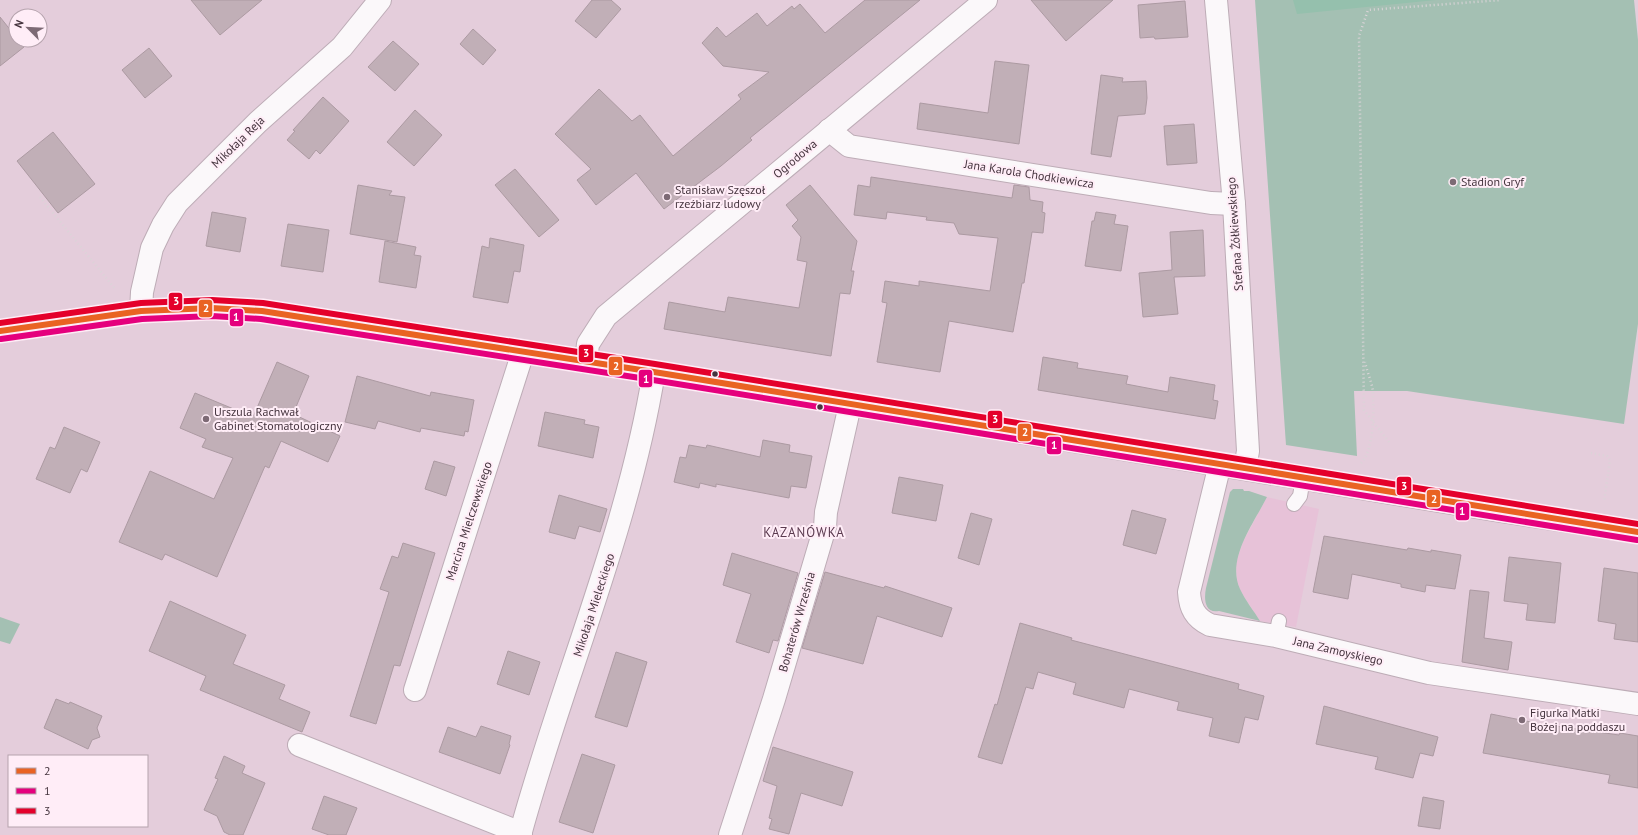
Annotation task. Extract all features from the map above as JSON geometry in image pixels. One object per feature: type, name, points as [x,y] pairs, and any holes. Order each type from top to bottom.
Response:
[{"type":"street","name":"Mikołaja Reja","points":[[142,311],[142,292],[152,248],[163,225],[177,203],[258,122],[342,47],[380,0]]},
{"type":"street","name":"Ogrodowa","points":[[586,362],[588,344],[606,316],[986,0]]},
{"type":"street","name":"Stefana Żółkiewskiego","points":[[1216,0],[1234,204],[1248,450],[1246,468]]},
{"type":"street","name":"Jana Karola Chodkiewicza","points":[[829,130],[849,146],[1211,204],[1234,204]]},
{"type":"street","points":[[0,331],[142,311],[212,308],[262,311],[654,372],[1638,532]]},
{"type":"street","name":"Marcina Mielczewskiego","points":[[415,690],[523,352]]},
{"type":"street","name":"Mikołaja Mieleckiego","points":[[520,834],[613,545],[630,486],[654,372]]},
{"type":"street","name":"Bohaterów Września","points":[[730,835],[774,699],[825,527],[826,512],[850,405]]},
{"type":"street","name":"Jana Zamoyskiego","points":[[1220,464],[1190,592],[1190,604],[1198,617],[1210,624],[1278,629],[1429,673],[1638,704]]},
{"type":"street","points":[[299,745],[520,834]]},
{"type":"lane","points":[[1294,504],[1300,496],[1303,478]]},
{"type":"path","points":[[1389,442],[1364,410],[1359,36],[1368,10],[1502,0]]},
{"type":"path","points":[[40,197],[111,282],[117,296]]},
{"type":"path","points":[[1360,463],[1366,458],[1370,450],[1372,420],[1373,391],[1364,359]]},
{"type":"path","points":[[1591,453],[1607,456],[1610,460],[1604,508]]},
{"type":"shaded area","points":[[1267,497],[1319,509],[1296,627],[1260,621],[1240,590],[1237,581],[1236,563],[1243,542]]},
{"type":"green space","name":"Stadion Gryf","points":[[1255,0],[1634,0],[1638,40],[1638,324],[1624,424],[1407,391],[1354,391],[1357,456],[1286,445]]},
{"type":"green space","points":[[1293,0],[1436,0],[1297,14]]},
{"type":"green space","points":[[1233,489],[1243,489],[1244,491],[1249,491],[1267,497],[1243,542],[1236,566],[1240,589],[1260,621],[1210,610],[1205,600],[1206,588],[1230,492]]},
{"type":"green space","points":[[0,617],[20,624],[10,644],[0,641]]},
{"type":"building","points":[[191,0],[262,0],[220,35]]},
{"type":"building","points":[[592,0],[611,0],[621,9],[596,38],[575,21]]},
{"type":"building","points":[[865,0],[920,0],[750,138],[752,140],[721,166],[664,209],[636,173],[596,205],[577,180],[591,169],[555,134],[599,89],[632,121],[640,115],[673,156],[741,99],[738,95],[769,72],[723,66],[702,43],[717,27],[726,37],[757,13],[767,26],[792,6],[794,9],[800,4],[825,33]]},
{"type":"building","points":[[1031,0],[1113,0],[1066,41]]},
{"type":"building","points":[[1185,1],[1188,37],[1155,39],[1154,37],[1140,38],[1138,5]]},
{"type":"building","points":[[0,17],[8,27],[8,48],[23,48],[0,66]]},
{"type":"building","points":[[473,29],[496,50],[483,65],[460,44]]},
{"type":"building","points":[[393,41],[419,64],[395,91],[368,67]]},
{"type":"building","points":[[149,48],[172,76],[145,98],[122,70]]},
{"type":"building","points":[[995,61],[1029,65],[1019,144],[917,129],[920,103],[988,113]]},
{"type":"building","points":[[1101,75],[1123,78],[1122,82],[1146,81],[1147,98],[1145,114],[1118,116],[1111,157],[1091,154]]},
{"type":"building","points":[[323,97],[349,121],[320,154],[316,150],[309,159],[287,140],[295,131],[293,130]]},
{"type":"building","points":[[415,110],[442,135],[414,166],[387,142]]},
{"type":"building","points":[[1194,124],[1197,163],[1167,165],[1164,126]]},
{"type":"building","points":[[53,132],[95,184],[58,213],[17,161]]},
{"type":"building","points":[[515,169],[559,220],[539,237],[495,185]]},
{"type":"building","points":[[871,177],[1012,198],[1014,185],[1029,187],[1030,200],[1043,202],[1042,212],[1045,213],[1043,233],[1032,232],[1024,283],[1022,283],[1013,332],[949,321],[940,372],[877,362],[887,303],[882,302],[885,281],[919,286],[919,281],[990,291],[998,238],[959,234],[954,223],[926,220],[927,217],[887,212],[886,219],[854,215],[858,185],[870,187]]},
{"type":"building","points":[[358,185],[392,191],[389,195],[405,197],[397,242],[350,234]]},
{"type":"building","points":[[810,185],[857,241],[851,271],[854,271],[850,294],[840,293],[831,356],[664,329],[669,302],[725,312],[728,297],[799,308],[807,262],[797,260],[801,237],[792,226],[798,220],[786,205]]},
{"type":"building","points":[[212,212],[246,218],[240,252],[206,246]]},
{"type":"building","points":[[1096,212],[1116,215],[1114,224],[1128,226],[1121,271],[1085,266],[1092,221],[1094,221]]},
{"type":"building","points":[[288,224],[329,230],[323,272],[281,266]]},
{"type":"building","points":[[1203,230],[1205,276],[1174,277],[1178,314],[1143,317],[1139,273],[1172,270],[1170,232]]},
{"type":"building","points":[[490,238],[524,245],[520,272],[514,271],[508,303],[473,297],[482,246],[489,248]]},
{"type":"building","points":[[385,241],[416,247],[414,255],[421,256],[416,288],[379,282]]},
{"type":"building","points":[[1043,357],[1078,363],[1077,368],[1128,376],[1126,384],[1168,392],[1170,377],[1215,385],[1213,400],[1218,401],[1215,419],[1038,390]]},
{"type":"building","points":[[277,362],[309,376],[293,414],[340,436],[328,462],[281,441],[269,468],[265,466],[217,577],[165,554],[162,560],[119,542],[150,471],[214,499],[233,458],[202,447],[206,439],[180,428],[195,393],[253,417]]},
{"type":"building","points":[[357,376],[430,396],[431,392],[474,400],[468,432],[465,431],[464,436],[421,428],[420,432],[378,421],[375,429],[345,422]]},
{"type":"building","points":[[545,412],[585,420],[584,424],[599,427],[593,458],[538,446]]},
{"type":"building","points":[[64,427],[100,442],[87,472],[81,469],[70,493],[36,479],[50,447],[55,449]]},
{"type":"building","points":[[763,440],[790,445],[789,452],[812,456],[806,488],[791,486],[789,498],[716,484],[716,487],[700,483],[699,488],[674,482],[680,457],[686,458],[689,445],[706,448],[707,445],[760,457]]},
{"type":"building","points":[[434,461],[455,467],[446,496],[425,489]]},
{"type":"building","points":[[899,477],[943,485],[936,521],[892,513]]},
{"type":"building","points":[[559,495],[607,509],[600,532],[579,526],[575,539],[549,532]]},
{"type":"building","points":[[1132,510],[1166,519],[1156,554],[1123,545]]},
{"type":"building","points":[[971,513],[992,519],[979,565],[958,558]]},
{"type":"building","points":[[1324,536],[1407,550],[1408,548],[1431,552],[1431,550],[1461,555],[1455,589],[1426,585],[1425,592],[1401,587],[1401,584],[1352,574],[1348,599],[1313,592]]},
{"type":"building","points":[[403,543],[435,553],[400,666],[394,665],[376,724],[350,716],[389,592],[380,589],[392,556],[398,558]]},
{"type":"building","points":[[732,553],[798,573],[778,641],[773,640],[769,653],[736,642],[751,594],[723,585]]},
{"type":"building","points":[[1509,557],[1561,563],[1555,623],[1526,620],[1528,604],[1504,601]]},
{"type":"building","points":[[1604,568],[1638,573],[1638,642],[1614,639],[1616,624],[1598,621]]},
{"type":"building","points":[[825,572],[884,588],[885,586],[952,608],[942,637],[877,616],[863,664],[802,648]]},
{"type":"building","points":[[1470,590],[1489,592],[1484,638],[1512,642],[1508,670],[1462,662]]},
{"type":"building","points":[[170,601],[246,635],[233,664],[285,685],[279,699],[310,712],[302,732],[200,690],[206,676],[149,651]]},
{"type":"building","points":[[1020,623],[1072,638],[1071,640],[1239,684],[1238,689],[1264,696],[1258,720],[1245,717],[1239,743],[1209,736],[1213,718],[1177,710],[1179,702],[1129,689],[1124,708],[1073,694],[1076,683],[1038,672],[1033,689],[1026,687],[1002,764],[978,757],[995,704],[997,705]]},
{"type":"building","points":[[508,651],[540,662],[529,695],[497,684]]},
{"type":"building","points":[[616,652],[647,662],[627,727],[595,717]]},
{"type":"building","points":[[56,699],[69,704],[70,702],[102,716],[97,728],[100,737],[92,740],[88,749],[44,728]]},
{"type":"building","points":[[1324,706],[1438,737],[1433,756],[1420,753],[1413,778],[1375,769],[1378,757],[1316,744]]},
{"type":"building","points":[[1491,714],[1541,724],[1619,735],[1620,733],[1638,736],[1638,788],[1608,783],[1610,775],[1483,753]]},
{"type":"building","points":[[481,726],[511,736],[510,745],[500,774],[439,752],[448,727],[476,737]]},
{"type":"building","points":[[773,747],[853,772],[842,806],[801,793],[789,834],[769,829],[772,819],[769,818],[777,786],[763,781]]},
{"type":"building","points":[[582,754],[615,765],[593,833],[559,822]]},
{"type":"building","points":[[224,756],[245,766],[242,773],[265,783],[243,835],[230,835],[224,832],[217,816],[204,810],[218,779],[215,778]]},
{"type":"building","points":[[324,796],[357,808],[346,835],[329,835],[312,829]]},
{"type":"building","points":[[1423,797],[1444,801],[1440,829],[1418,826]]},
{"type":"transit line","name":"3","points":[[0,323],[141,303],[212,300],[263,303],[655,364],[1638,524]]},
{"type":"transit line","name":"2","points":[[0,331],[141,311],[212,308],[262,311],[654,372],[1638,532]]},
{"type":"transit line","name":"1","points":[[1,339],[142,319],[212,316],[261,319],[653,380],[1637,540]]},
{"type":"place","name":"Stadion Gryf","points":[[1453,182]]},
{"type":"place","name":"Stanisław Szęszoł rzeźbiarz ludowy","points":[[667,197]]},
{"type":"place","name":"Urszula Rachwał Gabinet Stomatologiczny","points":[[206,419]]},
{"type":"place","name":"Figurka Matki Bożej na poddaszu","points":[[1522,720]]},
{"type":"district","name":"KAZANÓWKA","points":[[804,532]]}]
